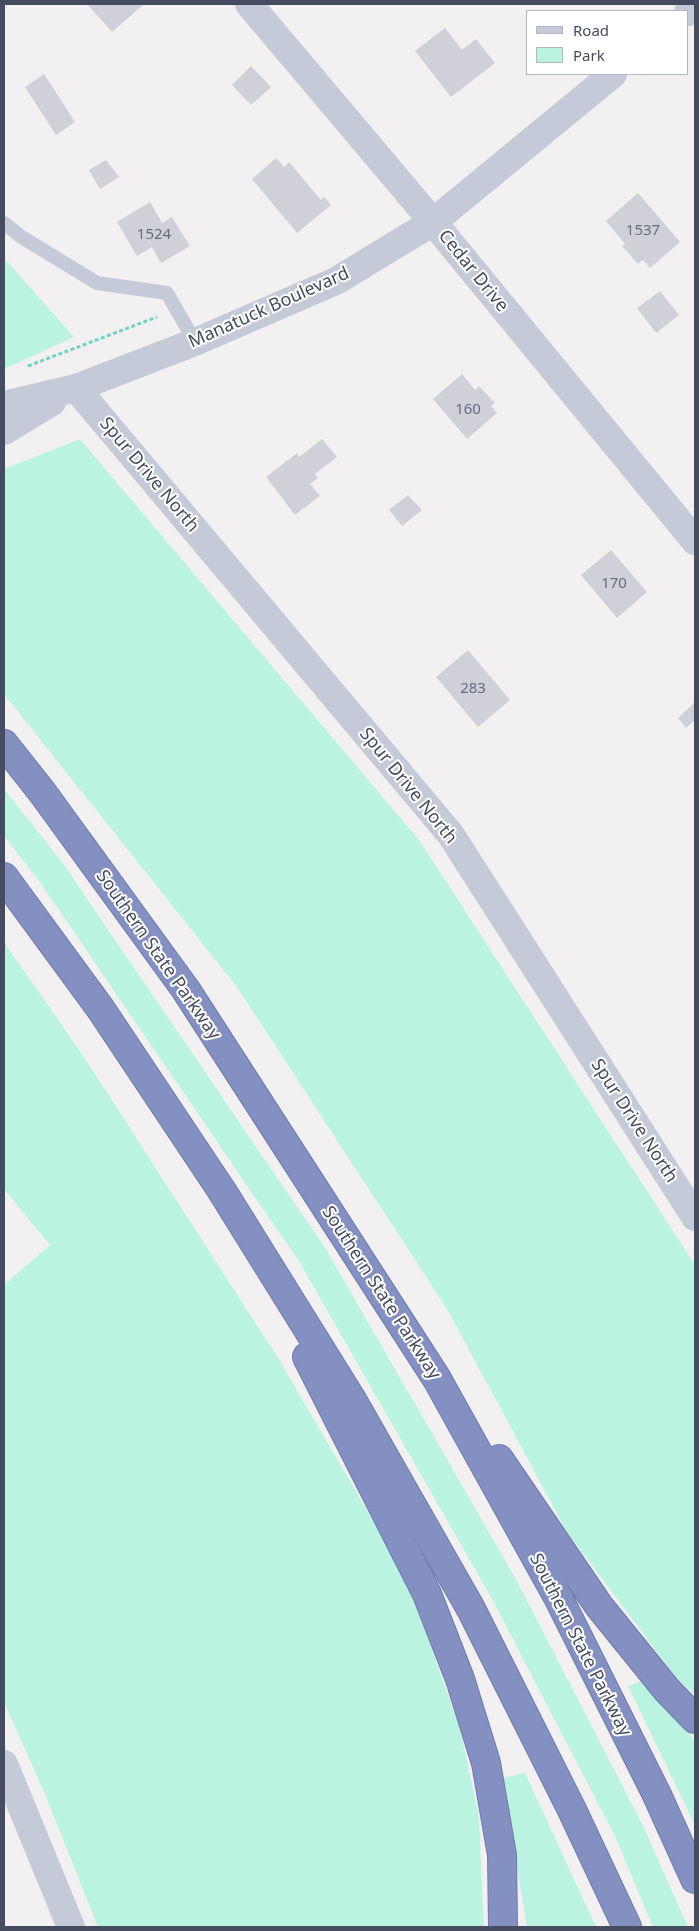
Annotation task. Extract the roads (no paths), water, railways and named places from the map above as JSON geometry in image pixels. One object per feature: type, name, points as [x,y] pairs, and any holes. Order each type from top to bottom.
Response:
[{"type":"highway","name":"Southern State Parkway","points":[[4,744],[42,792],[186,990],[437,1379],[554,1591],[657,1795],[695,1880]]},
{"type":"highway","points":[[4,878],[100,1008],[222,1191],[352,1400],[471,1609],[572,1810],[627,1927]]},
{"type":"highway","points":[[313,1186],[599,1606],[667,1690],[695,1719]]},
{"type":"highway","points":[[222,1191],[427,1594],[460,1680],[486,1763],[502,1855],[503,1927]]},
{"type":"street","name":"Cedar Drive","points":[[249,4],[433,222],[695,541]]},
{"type":"street","name":"Manatuck Boulevard","points":[[4,405],[76,388],[195,342],[336,281],[433,222],[612,75]]},
{"type":"street","name":"Manatuck Boulevard","points":[[4,431],[76,388]]},
{"type":"street","name":"Spur Drive North","points":[[76,388],[452,835],[695,1216]]},
{"type":"street","points":[[4,1764],[71,1927]]},
{"type":"lane","points":[[4,223],[28,241],[97,283],[167,293],[195,342]]},
{"type":"lane","points":[[502,1855],[516,1927]]}]
